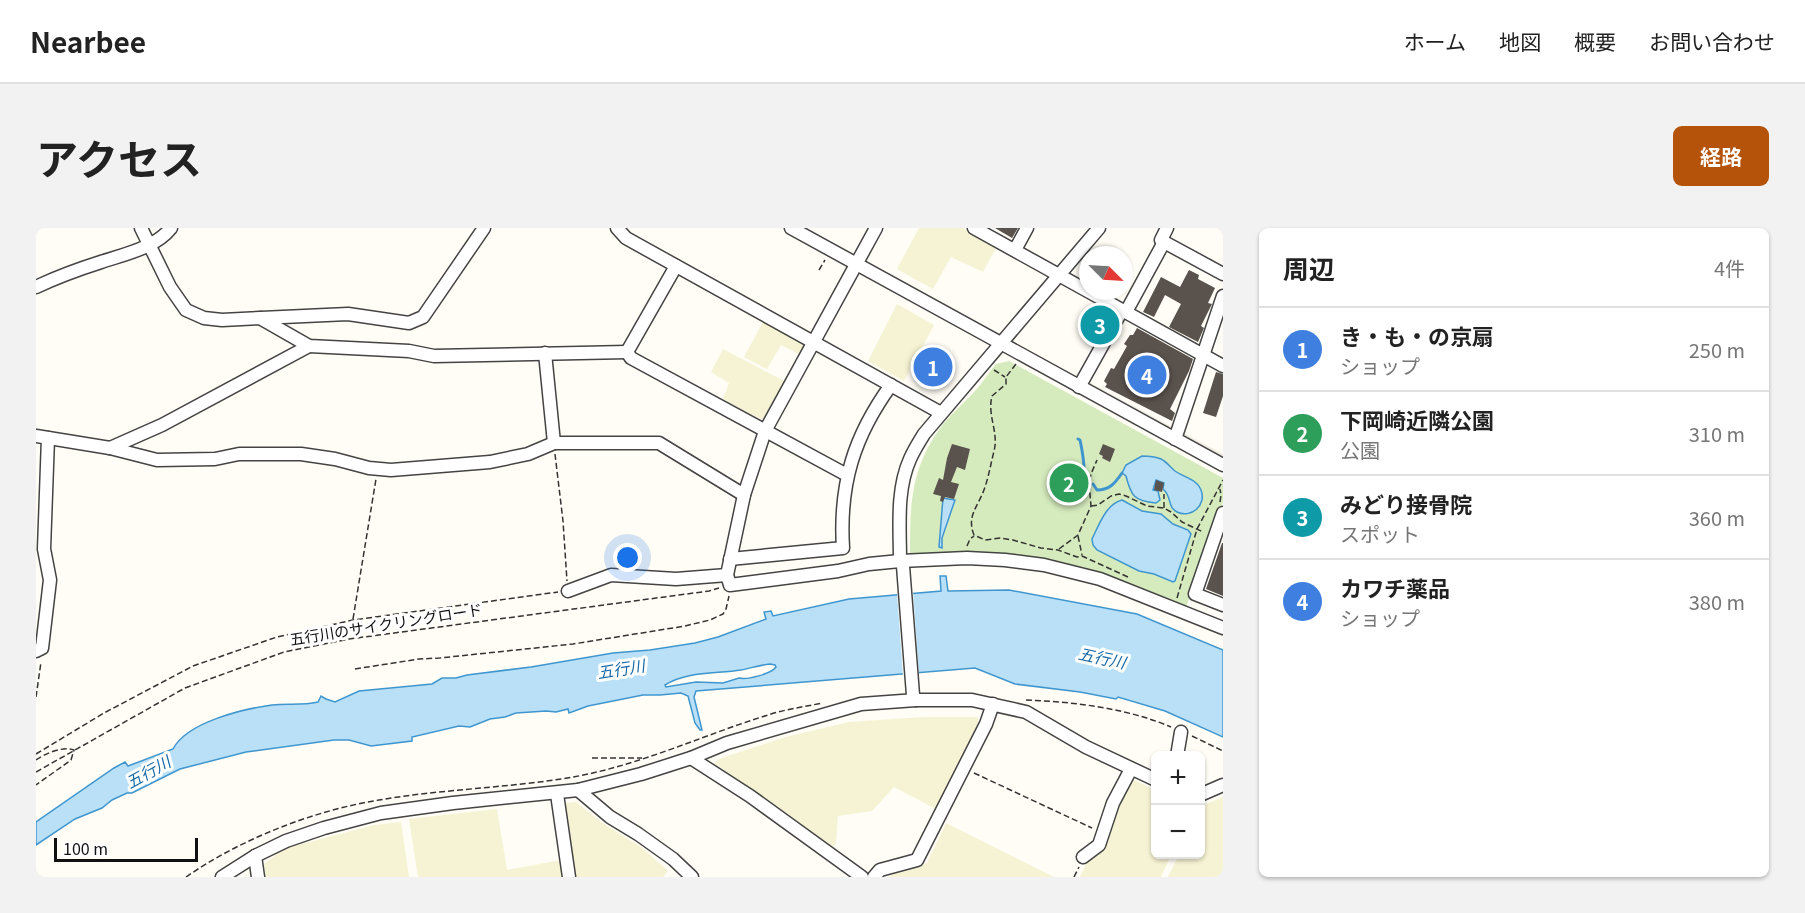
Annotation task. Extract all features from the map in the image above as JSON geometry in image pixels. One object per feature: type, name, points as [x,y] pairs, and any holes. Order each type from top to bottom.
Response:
[{"type":"street","points":[[141,228],[170,286],[186,310],[204,318],[222,320],[348,314],[409,323],[423,317],[484,228]]},
{"type":"street","points":[[37,285],[150,245],[171,228]]},
{"type":"street","points":[[617,228],[626,238],[941,413]]},
{"type":"street","points":[[791,228],[1223,465]]},
{"type":"street","points":[[728,580],[730,559],[744,495],[765,431],[876,228]]},
{"type":"street","points":[[974,228],[1223,366]]},
{"type":"street","points":[[1015,250],[1027,228]]},
{"type":"street","points":[[915,698],[902,563],[900,504],[904,476],[910,460],[924,434],[941,413],[1099,228]]},
{"type":"street","points":[[1167,228],[1161,240],[1223,274]]},
{"type":"street","points":[[1079,387],[1164,242]]},
{"type":"street","points":[[627,352],[676,266]]},
{"type":"street","points":[[1175,438],[1223,296]]},
{"type":"street","points":[[260,318],[309,346],[409,351],[434,356],[627,352]]},
{"type":"street","points":[[110,448],[162,425],[309,346]]},
{"type":"street","points":[[627,352],[632,358],[848,475]]},
{"type":"street","points":[[545,353],[554,443]]},
{"type":"street","points":[[730,559],[843,548],[842,524],[848,475],[856,447],[874,408],[891,385]]},
{"type":"street","points":[[39,649],[49,598],[50,580],[44,549],[42,437],[110,448],[157,460],[215,459],[239,454],[301,454],[391,470],[490,462],[528,454],[554,443],[659,443],[744,495]]},
{"type":"street","points":[[1191,604],[1223,513]]},
{"type":"street","points":[[568,591],[611,575],[728,580],[838,571],[869,564],[964,558],[1044,565],[1191,604],[1223,605]]},
{"type":"street","points":[[36,604],[49,598]]},
{"type":"street","points":[[1191,604],[1223,628]]},
{"type":"street","points":[[222,877],[255,856],[295,837],[381,813],[578,790],[641,774],[691,758],[727,743],[861,704],[915,698],[972,700],[1026,712],[1086,747],[1151,778]]},
{"type":"street","points":[[874,877],[880,870],[917,860],[986,724],[993,704]]},
{"type":"street","points":[[1179,751],[1181,732]]},
{"type":"street","points":[[691,758],[750,796],[862,877]]},
{"type":"street","points":[[1083,857],[1099,845],[1113,803],[1131,769]]},
{"type":"street","points":[[1205,793],[1223,786]]},
{"type":"street","points":[[578,790],[610,817],[673,859],[692,877]]},
{"type":"street","points":[[557,794],[569,877]]},
{"type":"street","points":[[255,856],[258,877]]},
{"type":"path","points":[[819,270],[827,257]]},
{"type":"path","points":[[1017,363],[1006,377],[1006,384],[994,392],[990,401],[991,419],[997,441],[985,487],[972,516],[971,526],[975,535],[985,540],[1000,538],[1013,540],[1082,556],[1130,579]]},
{"type":"path","points":[[990,367],[1006,377]]},
{"type":"path","points":[[36,754],[104,713],[193,666],[277,636],[353,620],[568,591],[554,443]]},
{"type":"path","points":[[1058,550],[1078,535],[1091,506],[1089,483],[1097,460]]},
{"type":"path","points":[[353,620],[378,469]]},
{"type":"path","points":[[1191,604],[1177,598],[1197,529],[1223,480]]},
{"type":"path","points":[[1091,506],[1098,505],[1111,496],[1119,494],[1147,506],[1164,508],[1182,522],[1208,534]]},
{"type":"path","points":[[1164,494],[1164,508]]},
{"type":"path","points":[[964,558],[970,539],[975,535]]},
{"type":"path","points":[[1078,535],[1082,556]]},
{"type":"path","points":[[355,669],[419,659],[573,644],[685,626],[710,620],[723,614],[729,600],[728,580]]},
{"type":"path","name":"五行川のサイクリングロード","points":[[36,772],[185,688],[284,652],[349,639],[698,592],[728,580]]},
{"type":"path","points":[[36,697],[39,649]]},
{"type":"path","points":[[1022,700],[1056,701],[1150,719],[1223,751]]},
{"type":"path","points":[[186,877],[236,847],[265,833],[331,811],[378,800],[574,777],[643,758],[770,714],[822,703]]},
{"type":"path","points":[[36,760],[62,749],[74,750],[71,760],[36,785]]},
{"type":"path","points":[[591,758],[653,759]]},
{"type":"path","points":[[964,768],[1104,834]]},
{"type":"shaded area","points":[[919,228],[963,228],[997,246],[983,272],[951,257],[933,289],[897,269]]},
{"type":"shaded area","points":[[897,304],[934,325],[904,381],[868,361]]},
{"type":"shaded area","points":[[763,322],[804,345],[799,354],[781,345],[767,369],[744,357]]},
{"type":"shaded area","points":[[723,349],[786,382],[765,419],[758,418],[723,399],[729,383],[711,372]]},
{"type":"shaded area","points":[[1087,381],[1174,428],[1168,430]]},
{"type":"shaded area","points":[[1182,432],[1223,454],[1223,460],[1182,438]]},
{"type":"shaded area","points":[[924,717],[978,717],[978,724],[936,809],[894,787],[872,811],[838,816],[836,843],[832,848],[714,763],[721,758],[786,737],[849,722]]},
{"type":"shaded area","points":[[1130,778],[1151,788],[1151,859],[1169,859],[1161,877],[1080,877],[1088,860],[1106,846],[1115,809]]},
{"type":"shaded area","points":[[1223,797],[1223,877],[1168,877],[1177,859],[1205,859],[1205,804]]},
{"type":"shaded area","points":[[576,802],[601,822],[641,847],[668,871],[663,877],[576,877],[565,803]]},
{"type":"shaded area","points":[[497,809],[507,870],[561,860],[564,877],[418,877],[409,819]]},
{"type":"shaded area","points":[[401,822],[409,877],[265,877],[264,864],[283,849],[374,825]]},
{"type":"shaded area","points":[[946,823],[1054,877],[888,877],[927,863]]},
{"type":"green space","points":[[1009,361],[1223,478],[1223,502],[1186,607],[1102,576],[917,556],[910,553],[912,500],[925,454],[944,423],[976,390],[996,364]]},
{"type":"water","points":[[1142,456],[1161,459],[1175,471],[1196,483],[1201,490],[1200,505],[1188,514],[1177,512],[1163,489],[1164,483],[1156,480],[1153,490],[1158,491],[1160,500],[1156,503],[1138,499],[1132,493],[1126,476],[1122,473],[1126,465]]},
{"type":"water","points":[[943,498],[955,500],[942,538],[942,548],[939,547]]},
{"type":"water","points":[[1122,500],[1142,511],[1161,514],[1191,534],[1175,581],[1139,571],[1097,550],[1093,545],[1092,539],[1104,516],[1116,502]]},
{"type":"water","name":"五行川","points":[[940,576],[946,576],[948,591],[1009,590],[1137,614],[1223,650],[1223,737],[1165,711],[1118,697],[1116,699],[1015,684],[975,668],[696,691],[694,697],[702,730],[695,723],[688,696],[681,693],[643,695],[588,706],[569,713],[568,709],[556,712],[516,713],[490,719],[470,727],[459,726],[412,737],[412,741],[371,746],[349,740],[334,740],[246,752],[180,769],[75,819],[36,845],[36,822],[114,768],[125,762],[128,766],[173,749],[190,731],[217,718],[272,705],[318,702],[321,696],[335,702],[359,691],[432,684],[442,678],[456,678],[613,653],[695,643],[766,619],[764,612],[771,611],[773,616],[849,599],[941,591]],"holes":[[[775,665],[773,670],[764,674],[723,683],[696,682],[666,687],[665,685],[692,675]]]},
{"type":"pier","points":[[913,591],[919,675],[903,676],[897,592]]},
{"type":"building","points":[[995,228],[1018,228],[1012,238]]},
{"type":"building","points":[[1189,270],[1199,275],[1198,279],[1215,288],[1208,303],[1212,304],[1201,326],[1204,328],[1198,342],[1169,327],[1181,304],[1165,295],[1154,317],[1143,312],[1161,277],[1180,287]]},
{"type":"building","points":[[1103,311],[1110,315],[1099,334],[1091,330]]},
{"type":"building","points":[[1137,328],[1193,359],[1170,409],[1175,413],[1172,421],[1105,387],[1107,384],[1104,381],[1127,346],[1124,344]]},
{"type":"building","points":[[1216,372],[1223,374],[1223,396],[1216,417],[1203,413]]},
{"type":"building","points":[[952,444],[970,449],[965,470],[957,467],[951,482],[959,484],[954,499],[945,497],[943,502],[940,501],[941,496],[933,494],[939,478],[943,480]]},
{"type":"building","points":[[1103,444],[1115,449],[1110,462],[1099,454]]},
{"type":"building","points":[[1156,480],[1164,483],[1162,492],[1154,490]]},
{"type":"building","points":[[1223,543],[1223,596],[1206,589]]},
{"type":"waterway","points":[[1078,439],[1084,462],[1083,483]]},
{"type":"waterway","points":[[1093,484],[1097,490],[1105,489],[1122,473]]},
{"type":"place","name":"みどり接骨院","points":[[1100,325]]},
{"type":"place","name":"き・も・の京扇","points":[[933,367]]},
{"type":"place","name":"カワチ薬品","points":[[1147,375]]},
{"type":"place","name":"下岡崎近隣公園","points":[[1069,483]]}]
